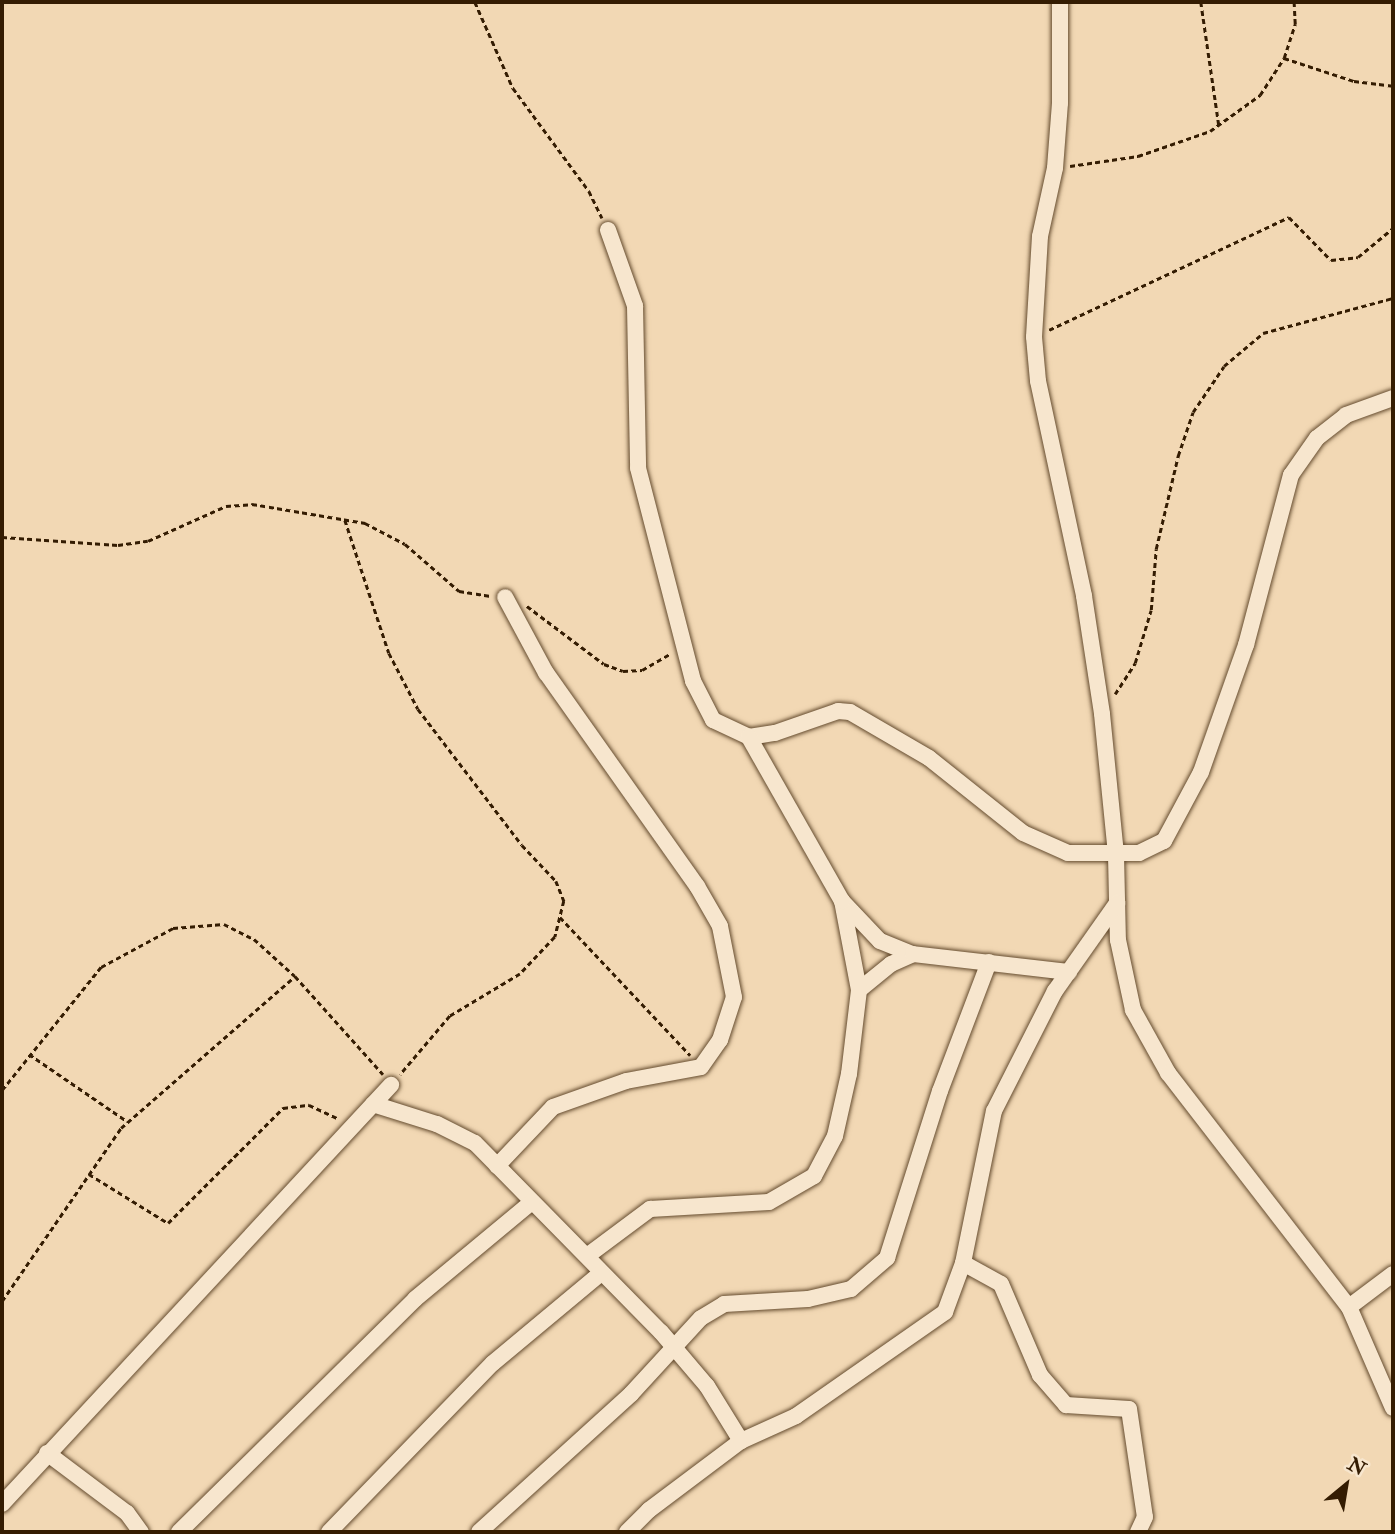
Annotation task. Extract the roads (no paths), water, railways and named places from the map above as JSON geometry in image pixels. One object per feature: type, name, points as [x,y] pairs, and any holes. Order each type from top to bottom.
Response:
[{"type":"street","points":[[1060,2],[1063,28],[1055,168],[1041,236],[1034,337],[1038,381],[1084,596],[1102,714],[1116,855],[1118,940],[1133,1010],[1168,1073],[1349,1307],[1393,1408]]},
{"type":"street","points":[[608,230],[635,306],[638,468],[692,681],[713,720],[749,737],[775,733],[838,711],[850,712],[929,758],[1002,818],[1046,846],[1068,853],[1139,853],[1164,841],[1180,817],[1263,594],[1291,475],[1317,438],[1346,415],[1393,398]]},
{"type":"street","points":[[497,1166],[553,1107],[626,1081],[701,1067],[720,1040],[734,997],[720,926],[651,818],[546,673],[505,597]]},
{"type":"street","points":[[749,737],[842,901],[880,941],[913,954],[1069,972]]},
{"type":"street","points":[[587,1256],[650,1209],[769,1202],[814,1176],[835,1136],[849,1074],[859,990],[842,901]]},
{"type":"street","points":[[627,1532],[649,1510],[741,1441],[796,1416],[946,1312],[963,1263],[994,1111],[1069,972],[1117,903]]},
{"type":"street","points":[[859,990],[891,964],[913,954]]},
{"type":"street","points":[[479,1532],[676,1349],[701,1318],[724,1304],[808,1299],[851,1289],[887,1258],[940,1091],[989,962]]},
{"type":"street","points":[[2,1504],[391,1085]]},
{"type":"street","points":[[373,1104],[446,1128],[475,1143],[676,1349],[707,1386],[741,1441]]},
{"type":"street","points":[[179,1532],[415,1299],[532,1202]]},
{"type":"street","points":[[963,1263],[1001,1284],[1040,1375],[1066,1405],[1129,1409],[1145,1517],[1138,1532]]},
{"type":"street","points":[[329,1532],[493,1363],[601,1273]]},
{"type":"street","points":[[1349,1307],[1393,1274]]},
{"type":"street","points":[[47,1453],[127,1513],[141,1532]]}]
